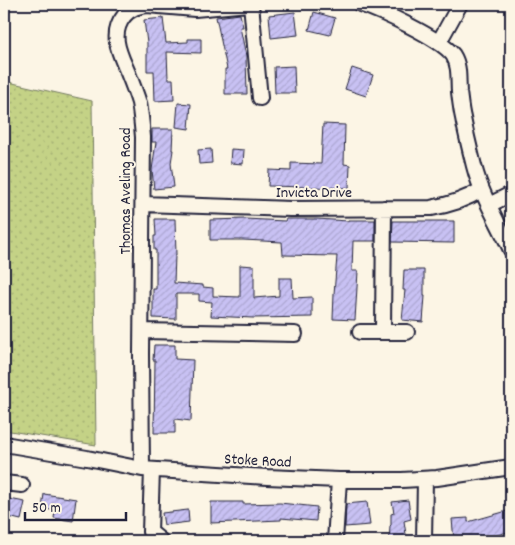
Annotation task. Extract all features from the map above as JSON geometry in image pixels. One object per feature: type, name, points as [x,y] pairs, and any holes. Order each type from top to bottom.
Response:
[{"type":"street","name":"Thomas Aveling Road","points":[[161,541],[150,532],[147,469],[142,331],[143,137],[138,103],[118,50],[116,33],[122,19],[134,5],[147,4],[194,9],[249,4]]},
{"type":"street","points":[[249,4],[260,98]]},
{"type":"street","points":[[360,4],[393,18],[439,42],[450,52],[457,63],[463,118],[481,190],[511,250]]},
{"type":"street","points":[[439,42],[460,4]]},
{"type":"street","name":"Invicta Drive","points":[[143,204],[291,209],[411,209],[445,206],[481,190]]},
{"type":"street","points":[[489,205],[511,194]]},
{"type":"street","points":[[384,208],[384,332]]},
{"type":"street","points":[[142,331],[295,334]]},
{"type":"street","points":[[360,332],[407,332]]},
{"type":"street","name":"Stoke Road","points":[[4,444],[147,469],[339,480],[425,479],[511,467]]},
{"type":"street","points":[[424,541],[425,479]]},
{"type":"street","points":[[335,541],[339,480]]},
{"type":"street","points":[[4,483],[22,485]]},
{"type":"green space","points":[[4,81],[92,101],[96,445],[4,430]]},
{"type":"building","points":[[295,12],[298,35],[271,38],[269,15]]},
{"type":"building","points":[[314,12],[335,18],[330,35],[309,30]]},
{"type":"building","points":[[240,14],[243,27],[240,27],[246,56],[247,94],[225,94],[225,69],[227,69],[216,17]]},
{"type":"building","points":[[163,18],[166,43],[188,42],[188,39],[201,39],[201,53],[167,52],[168,79],[173,79],[174,100],[155,101],[154,71],[147,71],[147,43],[144,20]]},
{"type":"building","points":[[294,66],[295,93],[275,93],[274,67]]},
{"type":"building","points":[[352,68],[373,75],[366,96],[345,89]]},
{"type":"building","points":[[178,103],[191,104],[189,129],[176,127]]},
{"type":"building","points":[[323,124],[345,125],[344,164],[350,165],[349,188],[268,186],[269,170],[291,171],[291,163],[321,164]]},
{"type":"building","points":[[152,129],[173,129],[171,163],[174,187],[154,189],[152,170],[156,142],[152,142]]},
{"type":"building","points":[[211,149],[212,163],[199,164],[198,150]]},
{"type":"building","points":[[231,149],[244,150],[243,164],[230,163]]},
{"type":"building","points":[[155,219],[175,219],[176,255],[174,283],[203,285],[203,287],[213,288],[213,296],[240,297],[240,265],[254,266],[254,298],[279,296],[279,278],[292,278],[293,298],[312,297],[312,317],[253,318],[211,316],[212,302],[199,301],[199,294],[176,294],[176,319],[153,318],[153,289],[156,289]]},
{"type":"building","points":[[286,219],[375,220],[375,241],[353,241],[352,271],[358,271],[355,320],[333,319],[337,256],[283,255],[282,242],[210,240],[210,220],[285,221]]},
{"type":"building","points":[[393,221],[454,221],[454,243],[392,242]]},
{"type":"building","points":[[404,270],[424,270],[423,322],[402,320],[405,290],[403,290]]},
{"type":"building","points":[[154,345],[175,345],[175,359],[193,360],[191,421],[175,419],[175,433],[154,433]]},
{"type":"building","points":[[44,494],[76,499],[73,521],[54,518],[55,511],[42,508]]},
{"type":"building","points":[[4,498],[25,502],[21,520],[4,516]]},
{"type":"building","points":[[408,500],[411,519],[404,521],[407,541],[389,541],[391,514],[394,513],[392,502]]},
{"type":"building","points":[[211,502],[243,502],[243,504],[280,503],[317,507],[316,521],[281,518],[281,520],[211,523]]},
{"type":"building","points":[[367,502],[370,525],[345,527],[346,504]]},
{"type":"building","points":[[188,510],[189,522],[164,525],[162,513]]},
{"type":"building","points":[[507,511],[511,531],[487,538],[454,541],[452,519],[468,518],[468,522]]}]
